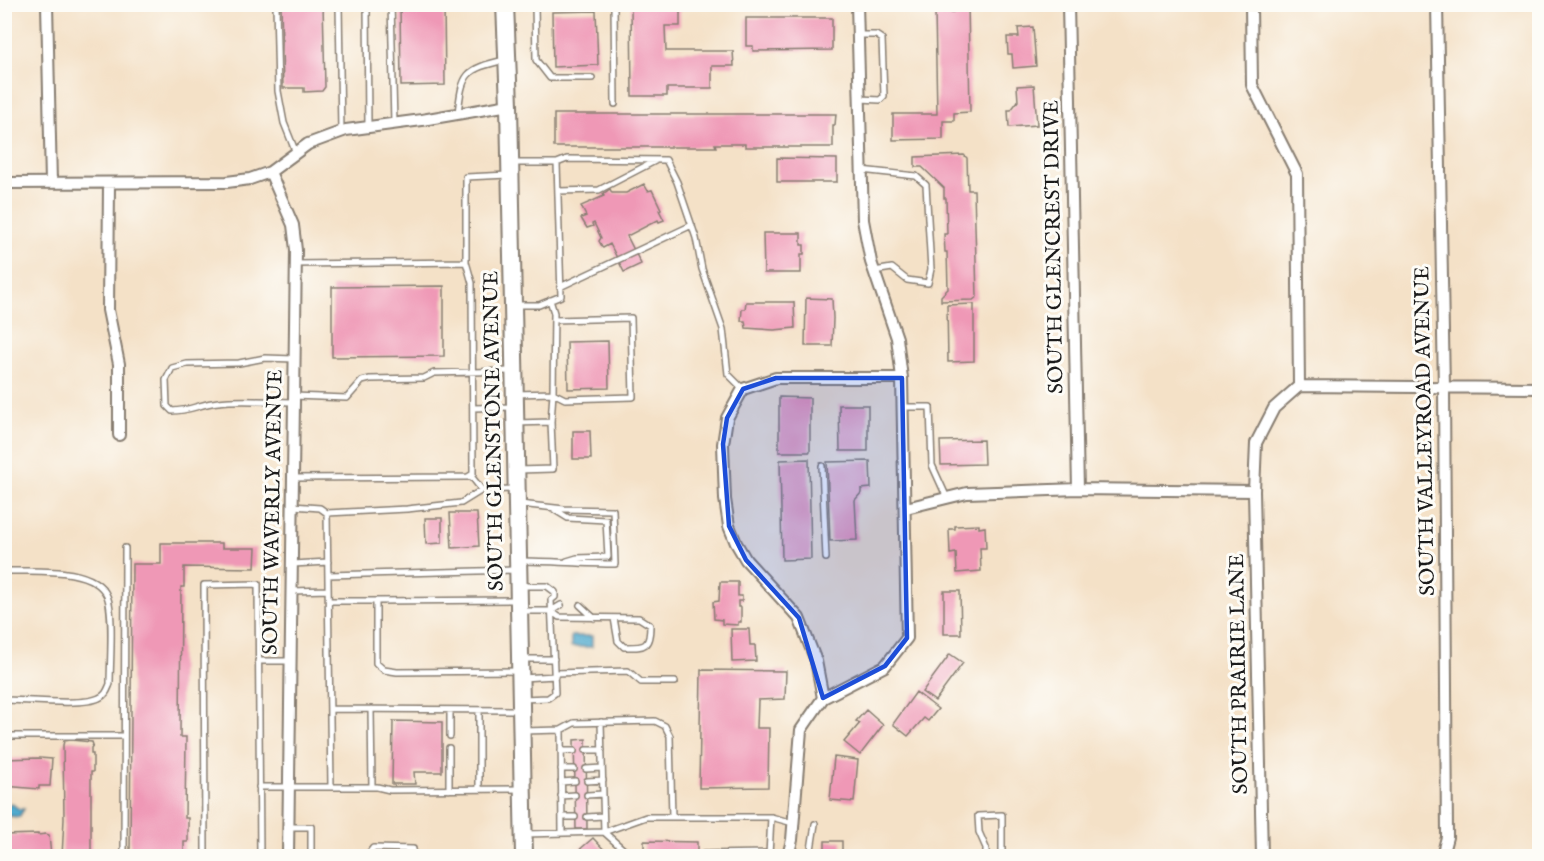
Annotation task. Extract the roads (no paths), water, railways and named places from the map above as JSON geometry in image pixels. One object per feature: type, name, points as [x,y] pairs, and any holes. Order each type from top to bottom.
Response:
[{"type":"main road","name":"SOUTH GLENSTONE AVENUE","points":[[505,4],[524,856]]},
{"type":"street","points":[[47,4],[51,183]]},
{"type":"street","points":[[788,856],[792,840],[801,730],[823,698],[885,666],[907,638],[902,378],[897,338],[874,271],[863,220],[857,4]]},
{"type":"street","name":"SOUTH GLENCREST DRIVE","points":[[1068,4],[1078,489]]},
{"type":"street","points":[[1251,4],[1252,85],[1297,174],[1299,386],[1539,388]]},
{"type":"street","name":"SOUTH VALLEYROAD AVENUE","points":[[1437,4],[1444,388],[1447,837],[1442,856]]},
{"type":"street","points":[[4,183],[227,182],[250,179],[270,172],[308,144],[341,132],[509,105]]},
{"type":"street","name":"SOUTH WAVERLY AVENUE","points":[[270,172],[293,225],[296,264],[288,856]]},
{"type":"street","points":[[109,183],[108,310],[119,364],[118,435]]},
{"type":"street","points":[[823,698],[816,661],[800,618],[746,560],[729,526],[725,499],[723,444],[727,418],[743,389],[776,378],[902,378]]},
{"type":"street","name":"SOUTH PRAIRIE LANE","points":[[1262,856],[1254,492],[1256,443],[1274,408],[1299,386]]},
{"type":"street","points":[[906,508],[967,493],[1078,489],[1254,492]]},
{"type":"lane","points":[[276,4],[278,90],[284,123],[296,153]]},
{"type":"lane","points":[[339,4],[341,132]]},
{"type":"lane","points":[[367,4],[368,128]]},
{"type":"lane","points":[[391,4],[394,124]]},
{"type":"lane","points":[[534,4],[536,60],[550,78],[592,78]]},
{"type":"lane","points":[[614,4],[615,104]]},
{"type":"lane","points":[[857,35],[876,35],[882,39],[884,96],[880,100],[859,99]]},
{"type":"lane","points":[[458,114],[460,91],[465,78],[471,71],[480,66],[507,59]]},
{"type":"lane","points":[[471,476],[473,474],[472,284],[466,262],[466,177],[557,163],[567,159],[666,160],[677,182],[692,225],[702,269],[723,329],[728,374],[743,389]]},
{"type":"lane","points":[[558,191],[599,190],[657,160]]},
{"type":"lane","points":[[513,305],[539,305],[561,296],[557,163]]},
{"type":"lane","points":[[861,170],[916,176],[926,185],[931,270],[928,283],[907,280],[892,268],[874,271]]},
{"type":"lane","points":[[560,287],[692,225]]},
{"type":"lane","points":[[296,264],[466,262]]},
{"type":"lane","points":[[516,470],[553,469],[551,422],[554,312],[550,300]]},
{"type":"lane","points":[[515,408],[553,393],[565,399],[633,397],[631,318],[554,320]]},
{"type":"lane","points":[[294,359],[265,358],[239,363],[187,364],[172,368],[166,381],[168,406],[172,411],[186,411],[202,404],[221,402],[347,398],[362,381],[370,379],[424,378],[434,373],[514,371]]},
{"type":"lane","points":[[903,407],[930,407],[932,465],[947,498]]},
{"type":"lane","points":[[473,408],[515,408],[551,422]]},
{"type":"lane","points":[[822,466],[826,558]]},
{"type":"lane","points":[[292,478],[471,476]]},
{"type":"lane","points":[[471,476],[482,490]]},
{"type":"lane","points":[[292,506],[320,508],[327,513],[407,509],[460,503],[482,490],[516,496],[553,508],[568,518],[606,520],[608,557],[577,558],[565,561],[518,586],[483,600],[329,601]]},
{"type":"lane","points":[[553,508],[613,510],[615,564],[578,564],[565,561]]},
{"type":"lane","points":[[327,513],[331,786]]},
{"type":"lane","points":[[124,856],[125,548]]},
{"type":"lane","points":[[291,564],[328,562]]},
{"type":"lane","points":[[4,571],[72,572],[101,588],[107,595],[110,608],[110,684],[107,693],[97,699],[77,701],[4,700]]},
{"type":"lane","points":[[328,575],[547,586],[555,592],[555,597],[551,600],[555,693],[552,696],[521,704],[479,710],[330,709]]},
{"type":"lane","points":[[206,856],[204,585],[258,584],[260,856]]},
{"type":"lane","points":[[518,586],[559,617],[639,618],[650,625],[650,639],[647,644],[643,647],[624,647],[618,641],[614,618]]},
{"type":"lane","points":[[291,591],[328,590]]},
{"type":"lane","points":[[375,601],[376,663],[384,670],[397,672],[520,669],[554,675],[628,670],[640,682],[675,682]]},
{"type":"lane","points":[[551,611],[561,605]]},
{"type":"lane","points":[[580,605],[594,618]]},
{"type":"lane","points":[[520,669],[554,659]]},
{"type":"lane","points":[[258,661],[290,661]]},
{"type":"lane","points":[[371,709],[372,787]]},
{"type":"lane","points":[[450,710],[450,735]]},
{"type":"lane","points":[[479,710],[479,789]]},
{"type":"lane","points":[[521,732],[561,730],[574,723],[655,721],[665,726],[670,736],[672,817]]},
{"type":"lane","points":[[602,722],[604,832],[624,850],[624,856]]},
{"type":"lane","points":[[561,730],[562,833]]},
{"type":"lane","points":[[4,735],[124,736]]},
{"type":"lane","points":[[449,748],[449,790]]},
{"type":"lane","points":[[586,750],[602,750]]},
{"type":"lane","points":[[561,751],[574,751]]},
{"type":"lane","points":[[586,769],[602,768]]},
{"type":"lane","points":[[561,769],[574,769]]},
{"type":"lane","points":[[587,781],[603,780]]},
{"type":"lane","points":[[561,782],[575,781]]},
{"type":"lane","points":[[259,787],[331,786],[390,790],[522,789]]},
{"type":"lane","points":[[587,795],[603,794]]},
{"type":"lane","points":[[561,796],[575,795]]},
{"type":"lane","points":[[986,856],[986,848],[979,832],[978,816],[1002,815],[1002,856]]},
{"type":"lane","points":[[587,817],[603,816]]},
{"type":"lane","points":[[562,817],[576,817]]},
{"type":"lane","points":[[523,834],[604,832],[646,817],[771,817],[793,823]]},
{"type":"lane","points":[[704,854],[769,855],[771,817]]},
{"type":"lane","points":[[810,856],[815,824]]},
{"type":"lane","points":[[288,827],[311,827],[311,856]]},
{"type":"lane","points":[[367,856],[373,848],[413,849],[413,856]]},
{"type":"water","points":[[571,636],[592,636],[592,647],[571,647]]},
{"type":"water","points":[[11,803],[19,809],[24,809],[19,817],[5,817],[5,807]]}]
